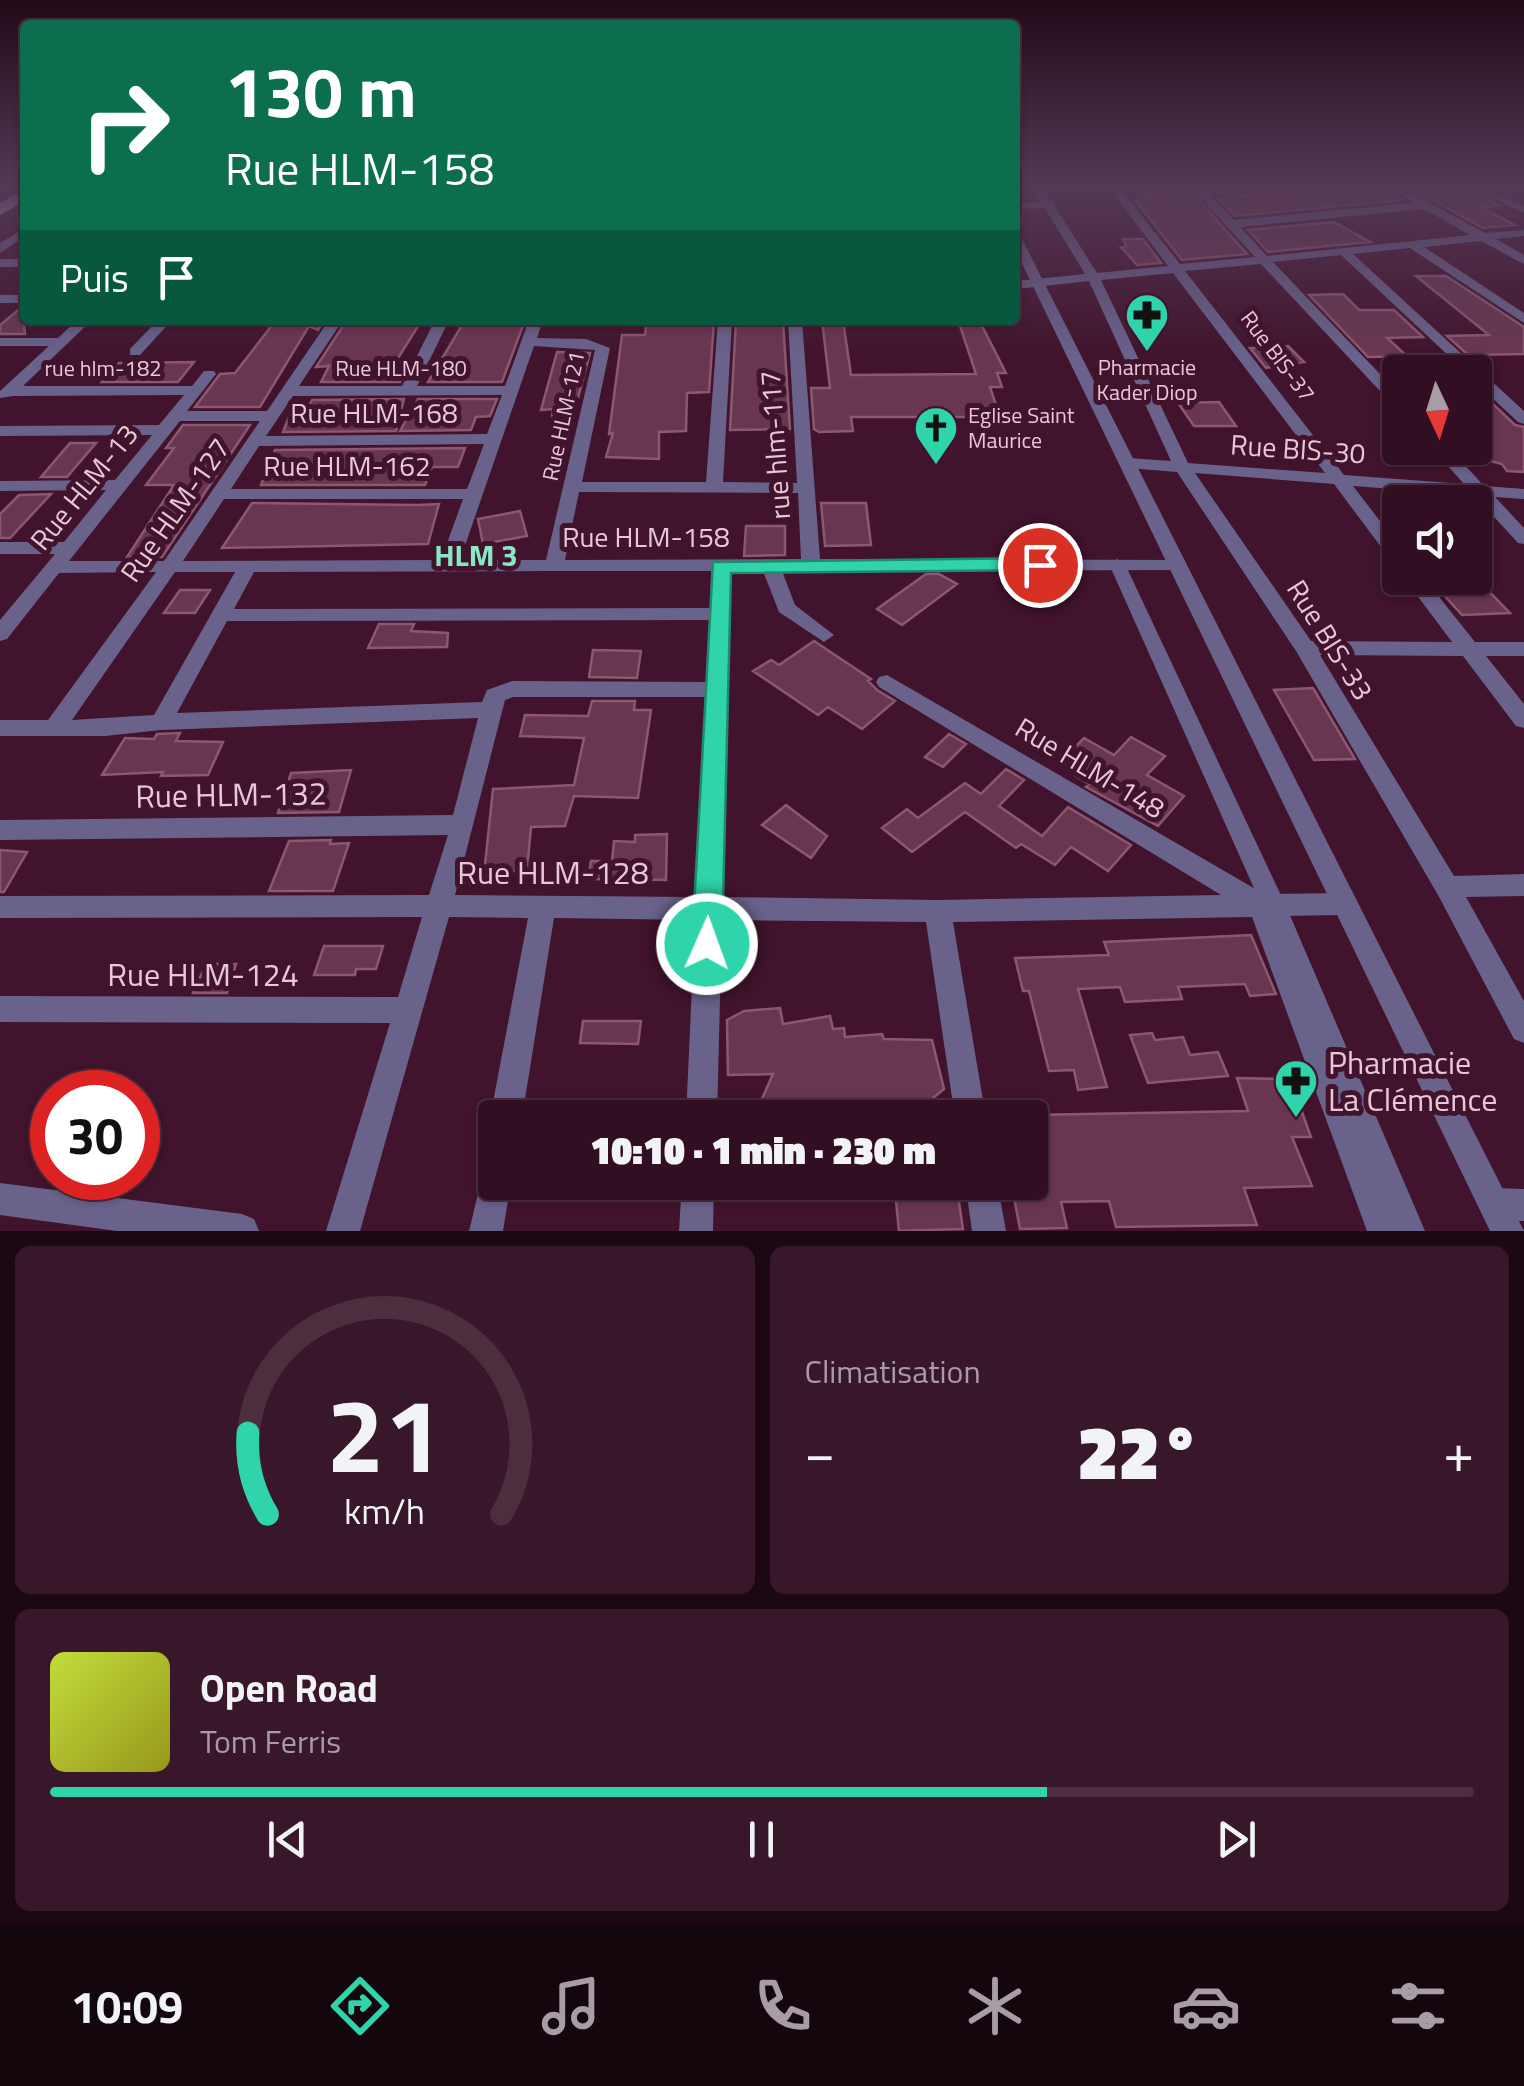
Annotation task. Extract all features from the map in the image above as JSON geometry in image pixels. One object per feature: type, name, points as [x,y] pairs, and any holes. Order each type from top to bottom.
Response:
[{"type":"street","name":"Rue BIS-33","points":[[1073,243],[1094,278],[1182,467],[1305,648],[1448,887],[1524,1029]]},
{"type":"street","name":"Rue BIS-37","points":[[1160,243],[1382,535]]},
{"type":"street","points":[[1250,243],[1382,385]]},
{"type":"street","points":[[1020,285],[1418,243]]},
{"type":"street","points":[[1496,243],[1524,260]]},
{"type":"street","points":[[1412,244],[1524,319]]},
{"type":"street","points":[[1020,246],[1345,904],[1509,1213]]},
{"type":"street","points":[[1344,252],[1455,355]]},
{"type":"street","points":[[8,388],[80,325]]},
{"type":"street","points":[[135,352],[160,325]]},
{"type":"street","name":"Rue HLM-127","points":[[54,728],[220,494],[333,325]]},
{"type":"street","points":[[408,390],[440,325]]},
{"type":"street","points":[[448,567],[534,325]]},
{"type":"street","points":[[714,488],[725,325]]},
{"type":"street","name":"rue hlm-117","points":[[795,325],[811,566]]},
{"type":"street","points":[[0,342],[62,342]]},
{"type":"street","name":"Rue HLM-121","points":[[528,342],[586,342],[603,348],[554,567]]},
{"type":"street","name":"Rue HLM-13","points":[[0,634],[209,374]]},
{"type":"street","name":"rue hlm-182","points":[[8,388],[197,390]]},
{"type":"street","name":"Rue HLM-180","points":[[290,390],[511,390]]},
{"type":"street","points":[[1492,390],[1524,419]]},
{"type":"street","points":[[0,431],[273,416]]},
{"type":"street","name":"Rue HLM-168","points":[[256,441],[494,439]]},
{"type":"street","name":"Rue BIS-30","points":[[1128,463],[1410,485]]},
{"type":"street","points":[[1456,465],[1475,485]]},
{"type":"street","points":[[0,486],[121,485]]},
{"type":"street","points":[[572,487],[806,488]]},
{"type":"street","name":"Rue BIS-30","points":[[1492,491],[1524,494]]},
{"type":"street","name":"Rue HLM-162","points":[[220,494],[474,494]]},
{"type":"street","points":[[1492,503],[1524,538]]},
{"type":"street","points":[[0,548],[70,548]]},
{"type":"street","points":[[1117,564],[1410,1231]]},
{"type":"street","name":"Rue HLM-158","points":[[54,567],[1178,564]]},
{"type":"street","points":[[771,566],[786,608],[824,635]]},
{"type":"street","points":[[161,722],[246,567]]},
{"type":"street","points":[[701,1100],[721,567]]},
{"type":"street","points":[[1427,595],[1524,720]]},
{"type":"street","points":[[220,615],[719,614]]},
{"type":"street","points":[[1305,648],[1524,649]]},
{"type":"street","name":"Rue HLM-148","points":[[888,682],[1268,906]]},
{"type":"street","points":[[0,728],[716,690]]},
{"type":"street","points":[[343,1231],[463,825],[495,700]]},
{"type":"street","name":"Rue HLM-132","points":[[0,830],[463,825]]},
{"type":"street","points":[[1448,887],[1524,885]]},
{"type":"street","name":"Rue HLM-128","points":[[0,907],[542,906],[938,911],[1345,904]]},
{"type":"street","points":[[509,1100],[542,906]]},
{"type":"street","points":[[1268,906],[1384,1231]]},
{"type":"street","points":[[938,911],[968,1100]]},
{"type":"street","name":"Rue HLM-124","points":[[0,1009],[406,1010]]},
{"type":"street","points":[[0,1199],[242,1231]]},
{"type":"street","points":[[486,1231],[491,1200]]},
{"type":"street","points":[[696,1231],[697,1200]]},
{"type":"street","points":[[984,1200],[989,1231]]},
{"type":"building","points":[[1146,243],[1161,263],[1137,265],[1121,247]]},
{"type":"building","points":[[1169,243],[1238,243],[1247,254],[1182,260]]},
{"type":"building","points":[[1260,243],[1355,243],[1268,252]]},
{"type":"building","points":[[1416,276],[1446,276],[1524,327],[1524,354],[1468,355],[1447,336],[1489,335]]},
{"type":"building","points":[[1343,294],[1359,310],[1394,310],[1423,337],[1387,338],[1406,355],[1368,357],[1309,295]]},
{"type":"building","points":[[20,309],[20,325],[24,325],[25,334],[0,334],[0,325]]},
{"type":"building","points":[[272,325],[321,325],[318,330],[309,326],[260,407],[195,407],[220,374],[235,373]]},
{"type":"building","points":[[344,325],[419,325],[388,374],[404,374],[400,382],[321,382],[329,366],[316,367]]},
{"type":"building","points":[[462,325],[523,325],[502,382],[428,382]]},
{"type":"building","points":[[646,325],[714,325],[709,392],[687,393],[686,431],[659,432],[659,459],[606,457],[613,433],[609,434],[622,335],[645,335]]},
{"type":"building","points":[[736,325],[783,325],[790,429],[730,430]]},
{"type":"building","points":[[823,325],[844,325],[851,375],[976,374],[960,325],[982,325],[1006,373],[997,373],[1002,387],[990,387],[1000,417],[851,417],[853,431],[819,432],[814,429],[811,388],[830,388]]},
{"type":"building","points":[[1288,346],[1304,362],[1266,368],[1250,348]]},
{"type":"building","points":[[557,352],[590,353],[573,417],[552,417],[553,409],[541,410]]},
{"type":"building","points":[[194,362],[178,382],[102,382],[119,363]]},
{"type":"building","points":[[404,399],[396,431],[283,432],[294,404],[310,404],[312,400]]},
{"type":"building","points":[[418,399],[497,399],[490,416],[476,417],[471,430],[400,431]]},
{"type":"building","points":[[1219,402],[1236,426],[1194,426],[1178,403]]},
{"type":"building","points":[[1492,403],[1515,425],[1524,427],[1524,472],[1507,471],[1502,464],[1492,461]]},
{"type":"building","points":[[183,425],[250,425],[162,557],[127,557],[174,485],[146,485],[174,448],[166,448]]},
{"type":"building","points":[[70,443],[96,443],[67,477],[41,477]]},
{"type":"building","points":[[465,448],[458,467],[432,467],[425,485],[261,485],[275,450]]},
{"type":"building","points":[[51,494],[10,538],[0,538],[0,514],[19,495]]},
{"type":"building","points":[[252,503],[439,504],[428,544],[222,548]]},
{"type":"building","points":[[821,503],[866,503],[871,545],[825,546]]},
{"type":"building","points":[[520,511],[527,536],[483,544],[478,519]]},
{"type":"building","points":[[746,526],[785,526],[785,555],[744,556]]},
{"type":"building","points":[[926,574],[939,574],[957,584],[902,625],[877,609]]},
{"type":"building","points":[[180,590],[210,590],[195,613],[164,613]]},
{"type":"building","points":[[1492,594],[1510,613],[1462,615],[1444,595]]},
{"type":"building","points":[[379,624],[414,624],[411,631],[448,633],[447,647],[368,648]]},
{"type":"building","points":[[814,641],[871,679],[868,681],[877,690],[895,701],[862,729],[828,707],[818,715],[753,671],[771,660],[779,665]]},
{"type":"building","points":[[593,650],[641,651],[637,678],[589,677]]},
{"type":"building","points":[[1313,688],[1355,759],[1314,760],[1274,690]]},
{"type":"building","points":[[592,701],[635,701],[634,710],[651,710],[638,798],[574,796],[565,826],[531,827],[527,870],[484,874],[493,789],[574,785],[584,738],[520,736],[525,715],[588,716]]},
{"type":"building","points":[[180,733],[176,741],[223,742],[208,775],[102,775],[125,738],[154,739],[157,734]]},
{"type":"building","points":[[949,734],[966,744],[943,767],[925,757]]},
{"type":"building","points":[[1131,737],[1165,756],[1147,775],[1184,796],[1158,826],[1086,787],[1089,784],[1076,776],[1083,769],[1064,758],[1084,738],[1114,755]]},
{"type":"building","points":[[1006,769],[1024,780],[999,806],[1042,836],[1068,807],[1131,845],[1108,871],[1071,847],[1055,865],[1021,844],[1016,848],[965,812],[912,852],[882,828],[907,809],[918,818],[965,783],[981,794]]},
{"type":"building","points":[[351,770],[339,812],[278,813],[291,773]]},
{"type":"building","points":[[786,805],[827,836],[811,858],[762,825]]},
{"type":"building","points":[[667,834],[666,880],[588,879],[591,861],[612,861],[614,841],[635,842],[635,835]]},
{"type":"building","points":[[331,840],[330,844],[349,843],[333,891],[269,891],[289,841]]},
{"type":"building","points":[[0,850],[27,852],[4,892],[0,892]]},
{"type":"building","points":[[1251,935],[1276,994],[1250,996],[1245,984],[1178,987],[1182,999],[1125,1002],[1120,987],[1078,989],[1107,1087],[1078,1090],[1074,1070],[1049,1071],[1029,991],[1023,991],[1015,958],[1109,955],[1104,942]]},
{"type":"building","points":[[324,946],[383,946],[376,969],[356,969],[355,975],[314,975]]},
{"type":"building","points":[[206,964],[236,964],[227,993],[193,993]]},
{"type":"building","points":[[780,1008],[783,1024],[830,1016],[833,1029],[844,1028],[845,1037],[882,1034],[884,1039],[932,1040],[944,1089],[931,1100],[761,1100],[773,1074],[728,1075],[727,1020],[744,1011]]},
{"type":"building","points":[[583,1021],[641,1021],[638,1044],[580,1043]]},
{"type":"building","points":[[1152,1033],[1155,1040],[1183,1037],[1190,1055],[1218,1052],[1228,1076],[1148,1083],[1130,1035]]},
{"type":"building","points":[[1237,1078],[1284,1079],[1296,1112],[1302,1112],[1311,1137],[1292,1137],[1312,1186],[1244,1188],[1257,1225],[1116,1227],[1109,1201],[1061,1202],[1067,1228],[1020,1229],[1014,1200],[1048,1200],[1048,1115],[1248,1111]]},
{"type":"building","points":[[896,1200],[959,1200],[963,1229],[899,1231]]},
{"type":"place","name":"Pharmacie Kader Diop","points":[[1147,353]]},
{"type":"place","name":"Eglise Saint Maurice","points":[[936,466]]},
{"type":"place","name":"Pharmacie La Clémence","points":[[1296,1119]]},
{"type":"district","name":"HLM 3","points":[[476,556]]},
{"type":"route","points":[[707,944],[721,567],[1040,565]]}]
